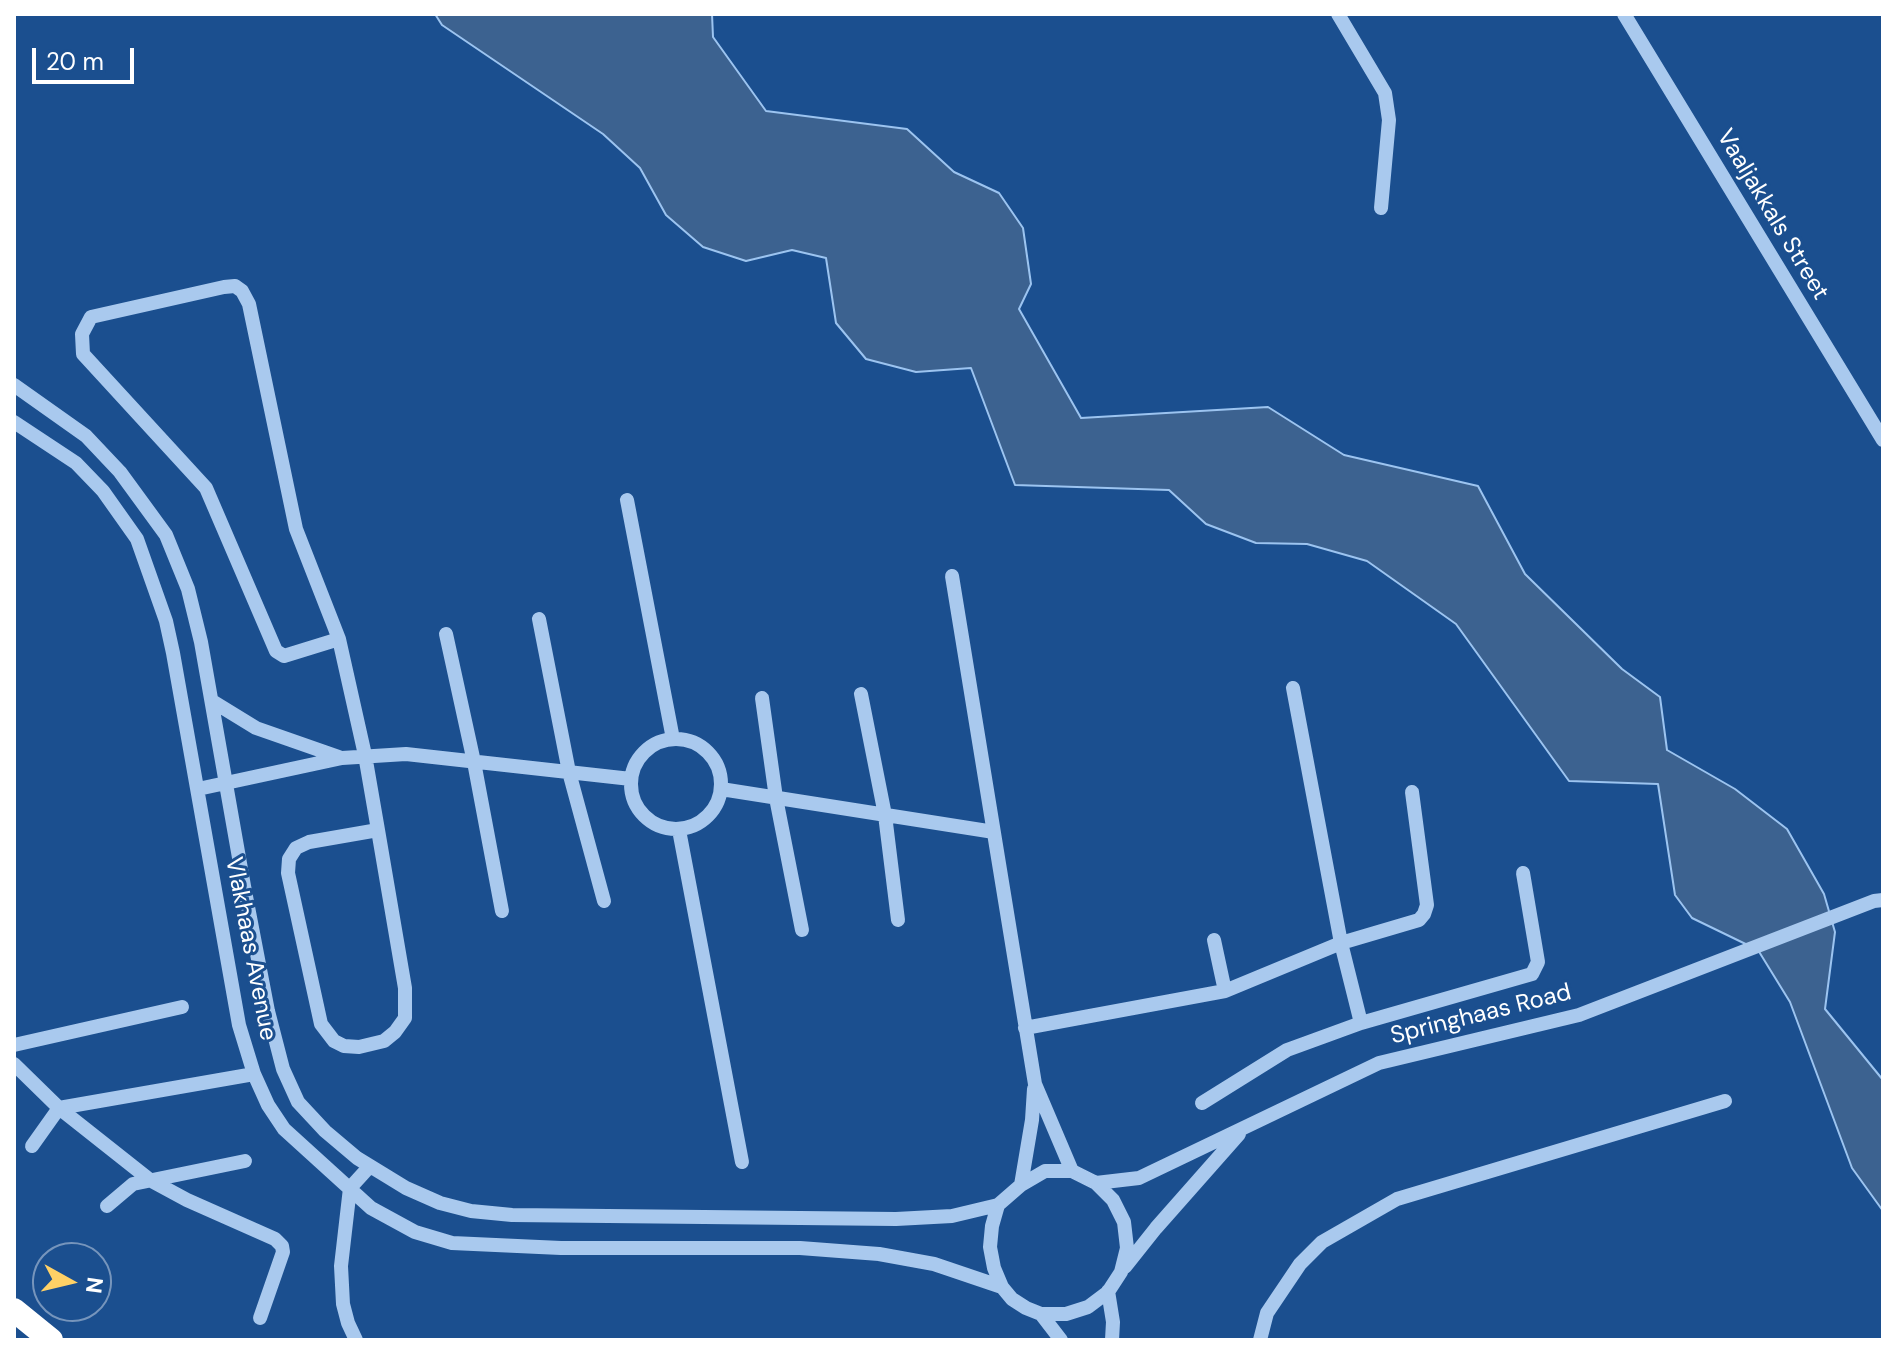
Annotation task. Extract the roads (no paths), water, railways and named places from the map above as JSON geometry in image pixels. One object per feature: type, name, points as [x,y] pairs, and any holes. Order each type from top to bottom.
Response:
[{"type":"highway","points":[[14,1310],[51,1340]]},
{"type":"street","points":[[1338,14],[1385,93],[1389,120],[1381,208]]},
{"type":"street","name":"Vaaljakkals Street","points":[[1624,14],[1883,440]]},
{"type":"street","points":[[339,639],[284,656],[276,651],[206,488],[83,354],[82,334],[91,317],[235,286],[242,291],[249,304],[296,529],[339,639],[365,755],[378,830],[405,988],[405,1018],[395,1032],[384,1041],[359,1047],[344,1046],[334,1041],[321,1024],[288,873],[289,859],[296,848],[309,842],[378,830]]},
{"type":"street","name":"Vlakhaas Avenue","points":[[14,385],[86,436],[120,472],[166,535],[188,589],[212,701],[268,1011],[283,1069],[298,1102],[325,1131],[370,1166],[406,1188],[440,1203],[471,1211],[512,1215],[896,1219],[938,1217],[998,1205]]},
{"type":"street","name":"Vlakhaas Avenue","points":[[14,422],[76,463],[103,491],[137,539],[166,621],[239,1025],[254,1074],[268,1105],[284,1129],[371,1208],[415,1232],[452,1243],[848,1250],[934,1264],[1002,1287],[1019,1304],[1041,1314],[1061,1340]]},
{"type":"street","points":[[627,500],[673,739]]},
{"type":"street","points":[[952,576],[1035,1084],[1072,1171]]},
{"type":"street","points":[[539,619],[569,772],[604,901]]},
{"type":"street","points":[[446,634],[502,911]]},
{"type":"street","points":[[1293,688],[1341,943],[1361,1023]]},
{"type":"street","points":[[861,694],[885,815],[898,920]]},
{"type":"street","points":[[762,698],[776,798],[802,930]]},
{"type":"street","points":[[212,701],[265,732],[342,758]]},
{"type":"street","points":[[673,739],[689,741],[703,748],[720,774],[721,789],[716,805],[707,817],[694,826],[679,830],[663,828],[649,821],[632,795],[631,779],[636,764],[645,752],[658,743],[673,739]]},
{"type":"street","points":[[198,789],[342,758],[406,754],[631,779]]},
{"type":"street","points":[[721,789],[994,832]]},
{"type":"street","points":[[1025,1028],[1225,991],[1341,943],[1419,920],[1427,905],[1412,792]]},
{"type":"street","points":[[679,830],[742,1162]]},
{"type":"street","points":[[1202,1103],[1287,1050],[1361,1023],[1532,974],[1538,962],[1523,873]]},
{"type":"street","name":"Springhaas Road","points":[[1096,1183],[1139,1178],[1379,1063],[1579,1015],[1878,900]]},
{"type":"street","points":[[1214,940],[1225,991]]},
{"type":"street","points":[[14,1045],[182,1007]]},
{"type":"street","points":[[14,1064],[59,1108],[150,1180],[201,1207],[275,1239],[282,1246],[283,1252],[260,1318]]},
{"type":"street","points":[[32,1146],[59,1108],[254,1074]]},
{"type":"street","points":[[1021,1185],[1035,1084]]},
{"type":"street","points":[[1260,1340],[1267,1313],[1300,1264],[1322,1242],[1397,1199],[1725,1101]]},
{"type":"street","points":[[1041,1314],[1066,1314],[1088,1307],[1108,1291],[1156,1228],[1245,1127]]},
{"type":"street","points":[[107,1206],[133,1184],[245,1161]]},
{"type":"street","points":[[356,1340],[348,1323],[341,1266],[350,1188],[370,1166]]},
{"type":"street","points":[[1002,1287],[990,1247],[998,1205],[1021,1185],[1045,1171],[1072,1171],[1096,1183],[1113,1200],[1124,1222],[1127,1248],[1121,1272]]},
{"type":"street","points":[[1108,1291],[1113,1322],[1112,1340]]},
{"type":"water","points":[[435,14],[712,14],[713,37],[766,111],[907,129],[954,172],[999,193],[1023,228],[1031,284],[1019,309],[1081,418],[1268,407],[1344,455],[1478,486],[1525,574],[1622,669],[1660,697],[1667,750],[1735,789],[1787,829],[1824,894],[1835,932],[1825,1009],[1883,1080],[1883,1211],[1852,1168],[1790,1002],[1758,950],[1692,918],[1675,895],[1658,784],[1569,781],[1456,624],[1367,561],[1307,544],[1256,543],[1206,524],[1169,490],[1015,485],[971,368],[916,372],[866,359],[836,323],[826,258],[792,250],[746,261],[703,247],[666,215],[640,168],[603,134],[442,25]]}]
